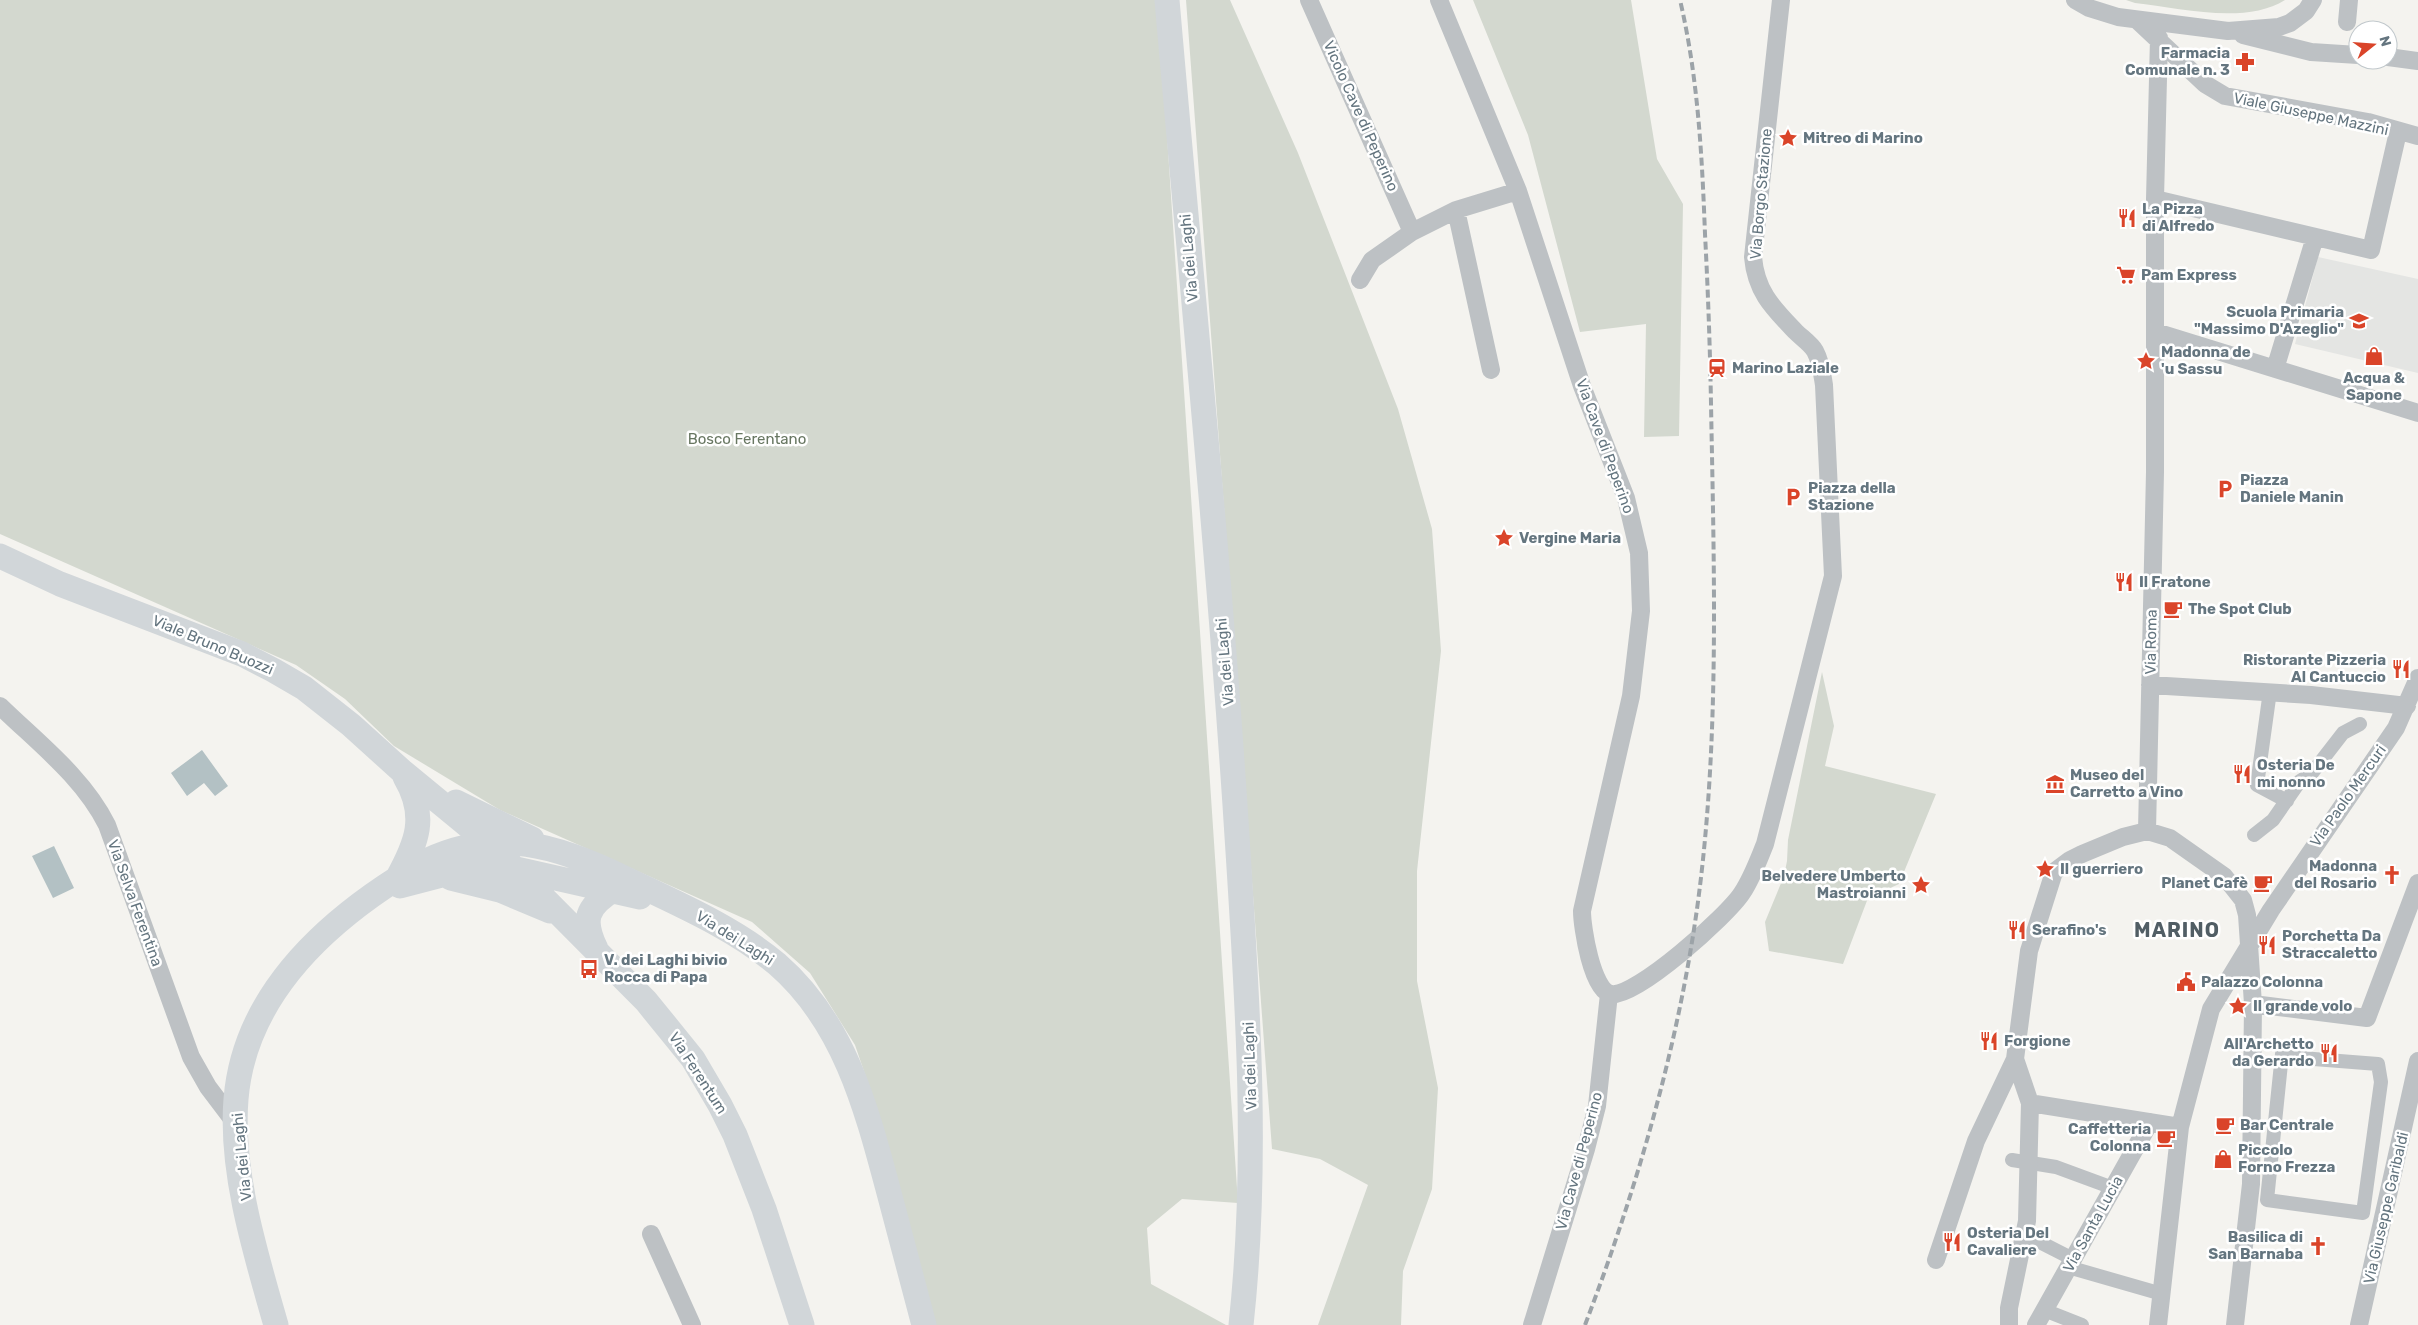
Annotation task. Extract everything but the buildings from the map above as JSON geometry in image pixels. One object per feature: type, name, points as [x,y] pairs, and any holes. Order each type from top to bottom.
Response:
[{"type":"main road","name":"Via dei Laghi","points":[[1167,0],[1228,693],[1248,1009],[1251,1069],[1250,1185],[1241,1325]]},
{"type":"main road","name":"Viale Bruno Buozzi","points":[[0,556],[60,584],[242,654],[273,670],[304,688],[352,725],[403,772]]},
{"type":"main road","name":"Via Ferentum","points":[[403,772],[488,842],[516,869],[646,1001],[670,1028],[693,1059],[720,1105],[764,1209],[802,1325]]},
{"type":"main road","points":[[403,772],[493,821],[558,850]]},
{"type":"main road","points":[[389,885],[412,849],[418,828],[416,800],[403,772]]},
{"type":"main road","name":"Via dei Laghi","points":[[276,1325],[246,1205],[236,1124],[237,1094],[244,1060],[260,1019],[282,981],[297,961],[322,934],[389,885],[443,853],[488,842],[558,850],[616,874],[689,909],[735,935],[776,964],[808,996],[838,1043],[852,1071],[867,1113],[924,1325]]},
{"type":"main road","name":"Via dei Laghi","points":[[389,885],[469,868],[516,869],[689,909]]},
{"type":"main road","points":[[433,877],[465,880],[500,890],[563,918]]},
{"type":"main road","points":[[597,951],[589,931],[588,919],[594,904],[613,890]]},
{"type":"street","name":"Vicolo Cave di Peperino","points":[[1309,0],[1412,232]]},
{"type":"street","name":"Via Cave di Peperino","points":[[1439,0],[1518,191],[1582,386],[1626,498],[1639,554],[1641,611],[1634,681],[1582,911],[1583,929],[1594,972],[1602,989],[1609,994],[1596,1106],[1586,1149],[1532,1325]]},
{"type":"street","name":"Via Borgo Stazione","points":[[1609,994],[1620,993],[1635,986],[1692,944],[1734,904],[1749,881],[1761,856],[1769,829],[1833,576],[1824,385],[1820,363],[1814,349],[1772,307],[1761,291],[1755,275],[1754,257],[1781,0]]},
{"type":"street","points":[[2075,0],[2089,8],[2138,21],[2185,24],[2228,31],[2310,52],[2348,54]]},
{"type":"street","points":[[2228,31],[2279,27],[2290,23],[2306,11],[2313,0]]},
{"type":"street","points":[[2347,22],[2349,0]]},
{"type":"street","name":"Viale Giuseppe Mazzini","points":[[2138,21],[2159,38],[2205,84],[2225,96],[2368,122],[2398,132],[2418,136]]},
{"type":"street","points":[[2185,24],[2180,45],[2185,65]]},
{"type":"street","name":"Via Roma","points":[[2147,831],[2156,332],[2155,199],[2159,38]]},
{"type":"street","points":[[2398,58],[2418,61]]},
{"type":"street","points":[[2155,199],[2370,250],[2398,132]]},
{"type":"street","points":[[1360,280],[1372,260],[1412,232],[1456,210],[1518,191]]},
{"type":"street","points":[[1456,210],[1491,370]]},
{"type":"street","points":[[2275,369],[2315,237]]},
{"type":"street","points":[[2156,332],[2418,413]]},
{"type":"street","points":[[2150,684],[2371,701],[2414,694]]},
{"type":"street","points":[[2270,692],[2257,785],[2287,801]]},
{"type":"street","name":"Via Paolo Mercuri","points":[[2158,1325],[2180,1127],[2211,1009],[2249,943],[2396,728],[2414,694]]},
{"type":"street","name":"Via Selva Ferentina","points":[[0,706],[81,786],[100,811],[107,825],[191,1057],[208,1087],[236,1124]]},
{"type":"street","points":[[2254,835],[2273,820],[2300,781],[2312,773],[2344,734],[2360,724]]},
{"type":"street","points":[[1936,1260],[1976,1141],[2016,1059],[2029,950],[2054,872],[2082,854],[2123,837],[2147,831],[2170,838],[2224,876],[2242,900],[2247,915],[2253,1004],[2251,1184],[2235,1325]]},
{"type":"street","points":[[2253,1004],[2367,1018],[2418,883]]},
{"type":"street","points":[[2242,900],[2255,908],[2271,910]]},
{"type":"street","points":[[2282,1054],[2295,1054],[2301,1058],[2378,1064],[2381,1082],[2363,1213],[2267,1200],[2282,1054]]},
{"type":"street","points":[[2009,1325],[2009,1308],[2027,1221],[2020,1161],[2030,1103],[2016,1059]]},
{"type":"street","name":"Via Giuseppe Garibaldi","points":[[2359,1325],[2418,1066]]},
{"type":"street","points":[[2030,1103],[2180,1127]]},
{"type":"street","name":"Via Santa Lucia","points":[[2040,1318],[2150,1122]]},
{"type":"street","points":[[2020,1161],[2056,1166],[2113,1188]]},
{"type":"street","points":[[651,1234],[692,1325]]},
{"type":"street","points":[[2024,1234],[2071,1263],[2162,1294]]},
{"type":"street","points":[[2040,1318],[2082,1325]]},
{"type":"shaded area","name":"Scuola Primaria \"Massimo D'Azeglio\"","points":[[2318,257],[2418,279],[2418,373],[2295,344]]},
{"type":"shaded area","points":[[202,750],[228,786],[215,796],[204,783],[187,796],[171,773]]},
{"type":"shaded area","points":[[54,846],[74,888],[53,898],[32,856]]},
{"type":"green space","name":"Bosco Ferentano","points":[[0,0],[1158,0],[1238,1203],[1182,1199],[1147,1228],[1151,1284],[1226,1325],[933,1325],[880,1118],[855,1045],[810,973],[752,922],[500,810],[394,746],[345,699],[296,665],[0,534]]},
{"type":"green space","points":[[1186,0],[1230,0],[1298,153],[1398,409],[1432,529],[1441,651],[1417,871],[1417,981],[1438,1088],[1432,1189],[1403,1271],[1401,1325],[1318,1325],[1368,1185],[1320,1159],[1272,1149]]},
{"type":"green space","points":[[1473,0],[1631,0],[1657,159],[1683,204],[1679,436],[1644,437],[1646,324],[1580,332],[1528,135]]},
{"type":"green space","points":[[2126,0],[2285,0],[2269,8],[2251,12],[2212,13],[2135,3]]},
{"type":"green space","points":[[1822,672],[1834,726],[1825,766],[1936,794],[1899,884],[1868,898],[1843,964],[1769,951],[1765,922],[1784,876],[1788,840]]},
{"type":"railway","points":[[1585,1325],[1638,1172],[1666,1068],[1689,962],[1697,909],[1709,783],[1714,656],[1709,319],[1698,116],[1691,58],[1680,0]]},
{"type":"place","name":"Farmacia Comunale n. 3","points":[[2245,62]]},
{"type":"place","name":"Mitreo di Marino","points":[[1788,138]]},
{"type":"place","name":"La Pizza di Alfredo","points":[[2127,218]]},
{"type":"place","name":"Pam Express","points":[[2126,275]]},
{"type":"place","name":"Scuola Primaria \"Massimo D'Azeglio\"","points":[[2359,321]]},
{"type":"place","name":"Acqua & Sapone","points":[[2374,356]]},
{"type":"place","name":"Madonna de 'u Sassu","points":[[2146,361]]},
{"type":"place","name":"Marino Laziale","points":[[1717,368]]},
{"type":"place","name":"Piazza Daniele Manin","points":[[2225,489]]},
{"type":"place","name":"Piazza della Stazione","points":[[1793,497]]},
{"type":"place","name":"Vergine Maria","points":[[1504,538]]},
{"type":"place","name":"Il Fratone","points":[[2124,582]]},
{"type":"place","name":"The Spot Club","points":[[2173,609]]},
{"type":"place","name":"Ristorante Pizzeria Al Cantuccio","points":[[2401,669]]},
{"type":"place","name":"Osteria De mi nonno","points":[[2242,774]]},
{"type":"place","name":"Museo del Carretto a Vino","points":[[2055,784]]},
{"type":"place","name":"Il guerriero","points":[[2045,869]]},
{"type":"place","name":"Madonna del Rosario","points":[[2392,875]]},
{"type":"place","name":"Planet Cafè","points":[[2263,883]]},
{"type":"place","name":"Belvedere Umberto Mastroianni","points":[[1921,885]]},
{"type":"place","name":"Serafino's","points":[[2017,930]]},
{"type":"place","name":"Porchetta Da Straccaletto","points":[[2267,945]]},
{"type":"place","name":"V. dei Laghi bivio Rocca di Papa","points":[[589,969]]},
{"type":"place","name":"Palazzo Colonna","points":[[2186,982]]},
{"type":"place","name":"Il grande volo","points":[[2238,1006]]},
{"type":"place","name":"Forgione","points":[[1989,1041]]},
{"type":"place","name":"All'Archetto da Gerardo","points":[[2329,1053]]},
{"type":"place","name":"Bar Centrale","points":[[2225,1125]]},
{"type":"place","name":"Caffetteria Colonna","points":[[2166,1138]]},
{"type":"place","name":"Piccolo Forno Frezza","points":[[2223,1159]]},
{"type":"place","name":"Osteria Del Cavaliere","points":[[1952,1242]]},
{"type":"place","name":"Basilica di San Barnaba","points":[[2318,1246]]},
{"type":"district","name":"MARINO","points":[[2177,930]]}]
